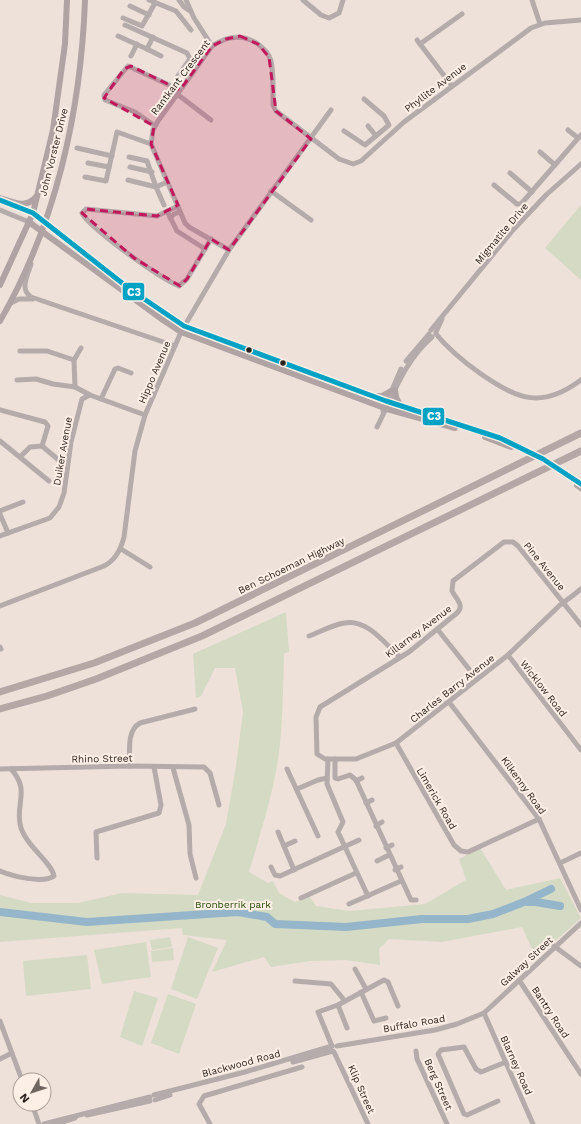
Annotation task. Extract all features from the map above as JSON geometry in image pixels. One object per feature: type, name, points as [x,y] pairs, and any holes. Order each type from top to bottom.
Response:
[{"type":"highway","name":"Ben Schoeman Highway","points":[[0,692],[94,663],[195,623],[581,433]]},
{"type":"highway","points":[[0,709],[47,696],[96,679],[202,636],[581,451]]},
{"type":"main road","name":"John Vorster Drive","points":[[0,286],[33,213],[53,130],[58,104],[65,44],[67,0]]},
{"type":"main road","name":"John Vorster Drive","points":[[0,322],[11,303],[46,222],[74,112],[83,35],[85,0]]},
{"type":"main road","points":[[0,199],[22,204],[31,202],[36,197]]},
{"type":"main road","points":[[33,213],[183,329],[370,396],[386,405],[401,406],[511,445],[543,459],[579,485]]},
{"type":"main road","points":[[29,222],[157,316],[183,329],[386,405],[511,445]]},
{"type":"main road","points":[[370,396],[382,396],[393,390],[401,406]]},
{"type":"street","points":[[149,0],[176,11],[184,18],[191,30]]},
{"type":"street","points":[[179,0],[184,8],[191,12]]},
{"type":"street","points":[[303,0],[326,18],[334,17],[340,13],[343,0]]},
{"type":"street","points":[[186,1],[212,46]]},
{"type":"street","points":[[534,1],[540,24]]},
{"type":"street","points":[[124,18],[140,26],[144,25],[155,3]]},
{"type":"street","points":[[130,6],[149,15]]},
{"type":"street","points":[[184,18],[191,12]]},
{"type":"street","points":[[452,86],[419,42],[462,14]]},
{"type":"street","name":"Phyllite Avenue","points":[[311,139],[344,162],[353,164],[361,161],[392,132],[526,31],[540,24],[581,20]]},
{"type":"street","points":[[125,25],[187,53],[190,55],[190,59],[198,65]]},
{"type":"street","points":[[118,36],[161,56]]},
{"type":"street","name":"Rantkant Crescent","points":[[151,144],[155,126],[212,46],[226,39],[237,36],[248,38],[267,52],[271,63],[274,108],[280,116],[311,139]]},
{"type":"street","points":[[147,49],[153,37]]},
{"type":"street","points":[[131,56],[137,44]]},
{"type":"street","points":[[178,76],[190,59]]},
{"type":"street","points":[[155,126],[134,112],[105,100],[104,95],[128,66],[178,92],[210,120]]},
{"type":"street","points":[[344,131],[364,146],[389,124],[384,116],[364,99]]},
{"type":"street","name":"Hippo Avenue","points":[[121,549],[124,537],[135,451],[145,415],[183,329],[229,250],[331,110]]},
{"type":"street","points":[[368,126],[376,136]]},
{"type":"street","points":[[387,127],[392,132]]},
{"type":"street","points":[[494,185],[519,205],[580,137],[568,130]]},
{"type":"street","points":[[85,177],[106,181],[117,132],[151,144],[180,212],[189,227],[229,250]]},
{"type":"street","points":[[77,148],[112,156]]},
{"type":"street","points":[[540,152],[555,165]]},
{"type":"street","points":[[129,157],[148,161],[156,187],[164,205]]},
{"type":"street","points":[[88,163],[110,167]]},
{"type":"street","name":"Migmatite Drive","points":[[377,427],[404,364],[414,349],[433,334],[442,320],[513,230],[550,191],[581,164]]},
{"type":"street","points":[[130,167],[152,172]]},
{"type":"street","points":[[510,173],[532,192]]},
{"type":"street","points":[[128,180],[156,187],[167,182]]},
{"type":"street","points":[[271,191],[311,220]]},
{"type":"street","points":[[0,199],[33,213]]},
{"type":"street","points":[[178,206],[157,216],[86,209],[82,213],[88,221],[134,258],[179,286],[187,279],[211,239]]},
{"type":"street","points":[[0,210],[29,222]]},
{"type":"street","points":[[167,211],[179,233],[205,250]]},
{"type":"street","points":[[170,218],[174,214],[180,212]]},
{"type":"street","points":[[35,249],[24,288],[28,296],[175,346]]},
{"type":"street","points":[[11,303],[19,299],[36,299]]},
{"type":"street","points":[[433,334],[462,360],[490,380],[510,392],[523,397],[545,397],[559,394],[581,380]]},
{"type":"street","points":[[81,348],[74,360],[76,387],[82,399],[90,395]]},
{"type":"street","points":[[20,351],[47,351],[74,360]]},
{"type":"street","points":[[101,399],[115,369],[118,368],[131,372]]},
{"type":"street","points":[[17,380],[36,379],[49,383],[76,387],[90,395],[145,415]]},
{"type":"street","name":"Duiker Avenue","points":[[0,536],[39,522],[54,514],[62,499],[71,442],[82,399]]},
{"type":"street","points":[[0,410],[45,422],[48,426],[42,446]]},
{"type":"street","points":[[0,441],[49,481]]},
{"type":"street","points":[[20,457],[30,447],[42,446],[67,467]]},
{"type":"street","points":[[8,533],[0,512],[23,502]]},
{"type":"street","name":"Pine Avenue","points":[[508,541],[513,542],[518,546],[581,626]]},
{"type":"street","name":"Killarney Avenue","points":[[328,759],[321,758],[316,752],[316,717],[320,707],[400,658],[438,630],[461,610],[460,602],[451,589],[454,579],[499,545],[508,541]]},
{"type":"street","points":[[0,606],[104,566],[112,561],[121,549],[150,567]]},
{"type":"street","name":"Charles Barry Avenue","points":[[328,759],[362,758],[396,743],[508,655],[581,589]]},
{"type":"street","points":[[309,636],[344,623],[358,623],[369,629],[400,658]]},
{"type":"street","points":[[438,630],[477,679]]},
{"type":"street","name":"Wicklow Road","points":[[508,655],[581,750]]},
{"type":"street","name":"Kilkenny Road","points":[[449,702],[539,819],[581,910]]},
{"type":"street","points":[[130,766],[131,732],[134,727],[140,723],[195,709]]},
{"type":"street","name":"Limerick Road","points":[[396,743],[454,845],[461,851],[470,851],[539,819]]},
{"type":"street","points":[[328,759],[330,779],[343,821],[338,830],[344,847],[368,896]]},
{"type":"street","points":[[330,779],[334,772],[335,759]]},
{"type":"street","name":"Rhino Street","points":[[0,769],[130,766],[173,768],[204,767],[210,773],[219,805]]},
{"type":"street","points":[[97,858],[96,832],[159,813],[161,805],[154,767]]},
{"type":"street","points":[[173,768],[189,825],[190,854],[196,878]]},
{"type":"street","points":[[0,871],[24,879],[49,878],[54,876],[54,873],[32,847],[20,825],[20,783],[11,769]]},
{"type":"street","points":[[287,769],[318,836]]},
{"type":"street","points":[[348,775],[351,774],[352,769]]},
{"type":"street","points":[[297,789],[318,780],[348,775],[353,776],[356,786],[366,803],[367,810],[395,870],[398,880],[407,891],[411,900],[416,900]]},
{"type":"street","points":[[356,786],[362,778]]},
{"type":"street","points":[[366,803],[372,800]]},
{"type":"street","points":[[376,830],[382,822]]},
{"type":"street","points":[[278,832],[294,870]]},
{"type":"street","points":[[271,867],[275,875],[278,876],[359,840]]},
{"type":"street","points":[[284,846],[295,841]]},
{"type":"street","points":[[377,861],[387,855],[392,844]]},
{"type":"street","points":[[560,863],[581,853]]},
{"type":"street","points":[[395,870],[401,867]]},
{"type":"street","points":[[301,898],[356,872]]},
{"type":"street","points":[[349,904],[398,880]]},
{"type":"street","name":"Galway Street","points":[[484,1013],[554,946],[581,923]]},
{"type":"street","points":[[554,946],[581,966]]},
{"type":"street","points":[[354,969],[364,991],[373,1020],[377,1021],[386,1018]]},
{"type":"street","points":[[347,1028],[338,1005],[381,981],[387,980],[398,1006]]},
{"type":"street","name":"Bantry Road","points":[[519,980],[581,1074]]},
{"type":"street","points":[[295,981],[331,984],[345,1001]]},
{"type":"street","name":"Klip Street","points":[[338,1005],[318,1012],[367,1123]]},
{"type":"street","name":"Buffalo Road","points":[[335,1048],[445,1027],[484,1013]]},
{"type":"street","name":"Blarney Road","points":[[484,1013],[533,1124]]},
{"type":"street","points":[[0,1021],[19,1072]]},
{"type":"street","points":[[498,1101],[468,1114],[464,1114],[438,1054],[441,1050],[464,1047],[476,1069],[481,1072],[506,1062]]},
{"type":"street","name":"Blackwood Road","points":[[56,1124],[335,1048]]},
{"type":"street","name":"Berg Street","points":[[416,1051],[418,1060],[447,1124]]},
{"type":"street","points":[[0,1059],[12,1053]]},
{"type":"street","points":[[210,1124],[199,1104],[201,1098],[204,1096],[302,1067]]},
{"type":"street","name":"Blackwood Road","points":[[44,1124],[152,1098]]},
{"type":"street","points":[[35,1112],[39,1124]]},
{"type":"street","points":[[360,1124],[367,1123]]},
{"type":"highlighted area","points":[[240,36],[258,44],[269,57],[276,111],[311,139],[229,250],[211,239],[187,279],[180,286],[134,258],[82,213],[86,209],[157,216],[178,205],[151,144],[154,126],[104,98],[124,69],[131,66],[180,90],[212,46],[226,39]]},
{"type":"green space","points":[[581,205],[581,280],[545,248]]},
{"type":"green space","name":"Bronberrik park","points":[[286,612],[289,652],[284,653],[280,747],[269,802],[249,872],[268,883],[273,881],[279,893],[295,902],[309,896],[316,906],[350,911],[425,904],[466,880],[459,859],[480,848],[506,890],[560,878],[581,918],[536,958],[522,927],[442,942],[389,939],[379,949],[380,965],[346,960],[310,961],[271,967],[264,957],[212,972],[227,940],[183,935],[182,928],[0,942],[0,895],[31,903],[78,903],[122,893],[198,895],[226,824],[243,712],[235,668],[215,668],[201,696],[196,698],[193,654]]},
{"type":"green space","points":[[170,937],[172,947],[152,950],[150,940]]},
{"type":"green space","points":[[188,937],[218,948],[197,999],[171,989]]},
{"type":"green space","points":[[146,942],[151,977],[102,984],[94,950]]},
{"type":"green space","points":[[173,948],[174,960],[152,962],[151,951]]},
{"type":"green space","points":[[87,955],[91,989],[26,996],[23,961]]},
{"type":"green space","points":[[134,991],[158,998],[142,1046],[120,1037]]},
{"type":"green space","points":[[168,994],[196,1004],[179,1054],[151,1043]]},
{"type":"waterway","points":[[0,912],[87,922],[238,912],[267,917],[275,924],[346,927],[422,919],[468,919],[493,914],[524,902],[551,889]]},
{"type":"waterway","points":[[528,902],[560,906]]},
{"type":"transit line","name":"C3","points":[[0,200],[33,213],[131,290],[184,326],[386,401],[500,438],[543,459],[581,484]]}]
